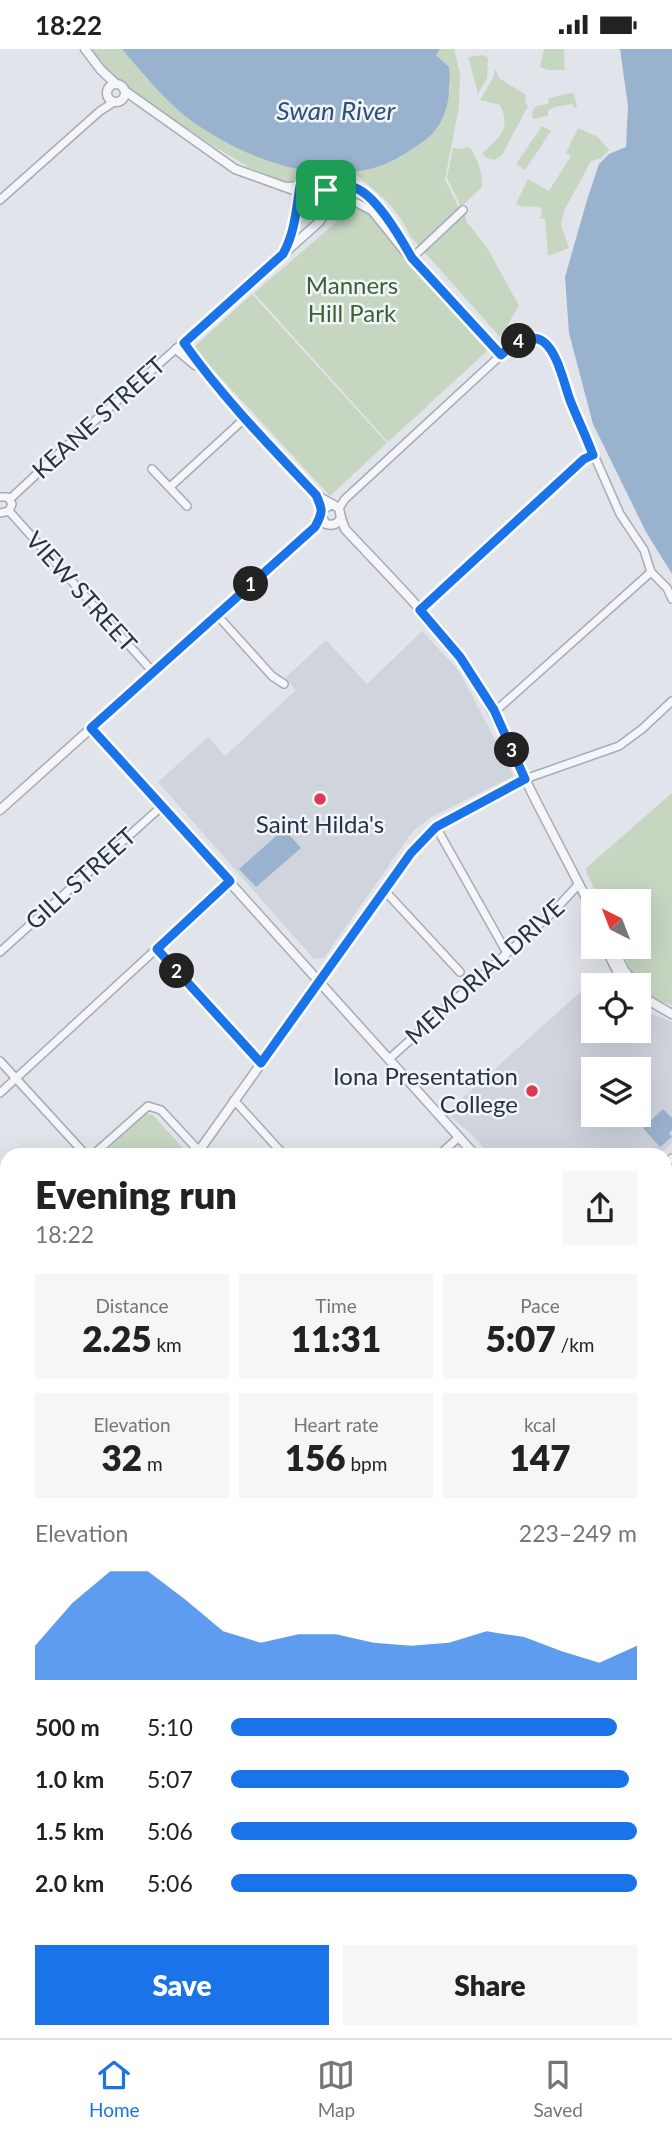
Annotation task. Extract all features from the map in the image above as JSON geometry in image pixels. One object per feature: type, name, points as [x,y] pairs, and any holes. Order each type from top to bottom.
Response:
[{"type":"street","points":[[85,49],[114,85],[122,86],[124,95]]},
{"type":"street","points":[[111,99],[108,90],[114,85]]},
{"type":"street","points":[[0,200],[111,99],[124,95],[138,99],[235,169],[267,182],[337,196],[372,211],[501,355]]},
{"type":"street","points":[[337,196],[352,187],[363,192],[402,240],[412,258]]},
{"type":"street","points":[[283,254],[296,222],[300,189]]},
{"type":"street","name":"KEANE STREET","points":[[10,499],[319,222],[337,196]]},
{"type":"street","points":[[412,258],[463,210]]},
{"type":"street","points":[[0,810],[520,340],[537,339],[547,343],[555,354],[571,403],[620,515],[648,560],[651,572],[667,588],[672,599]]},
{"type":"street","points":[[184,343],[244,419],[316,495],[330,514],[460,657],[494,710],[525,779],[582,889]]},
{"type":"street","points":[[176,349],[206,374]]},
{"type":"street","points":[[170,487],[244,419]]},
{"type":"street","points":[[420,610],[584,459],[593,455]]},
{"type":"street","points":[[152,468],[187,506]]},
{"type":"street","points":[[0,497],[10,499],[12,507],[9,511],[0,513]]},
{"type":"street","name":"VIEW STREET","points":[[9,511],[153,672]]},
{"type":"street","points":[[494,710],[651,572]]},
{"type":"street","points":[[217,615],[272,677],[284,684]]},
{"type":"street","points":[[201,1148],[411,853],[436,827],[525,779],[619,746],[672,701]]},
{"type":"street","points":[[91,728],[469,1148]]},
{"type":"street","name":"GILL STREET","points":[[0,952],[162,806]]},
{"type":"street","points":[[436,827],[507,953]]},
{"type":"street","points":[[0,1093],[230,881]]},
{"type":"street","name":"MEMORIAL DRIVE","points":[[389,1059],[553,912],[579,884]]},
{"type":"street","points":[[385,891],[460,972]]},
{"type":"street","points":[[157,949],[261,1063]]},
{"type":"street","points":[[651,999],[658,1005]]},
{"type":"street","points":[[651,1001],[672,1014]]},
{"type":"street","points":[[0,1061],[80,1148]]},
{"type":"street","points":[[234,1100],[278,1148]]},
{"type":"street","points":[[101,1148],[148,1106],[161,1109],[194,1148]]},
{"type":"street","points":[[447,1148],[459,1137]]},
{"type":"shaded area","name":"Saint Hilda's","points":[[422,631],[459,671],[514,776],[431,817],[413,831],[324,958],[314,959],[158,782],[208,737],[225,756],[296,690],[285,678],[326,640],[367,684]]},
{"type":"shaded area","name":"Iona Presentation College","points":[[581,991],[581,1043],[651,1043],[651,1014],[672,1022],[672,1143],[667,1148],[484,1148],[446,1113]]},
{"type":"green space","points":[[89,49],[122,49],[148,80],[400,158],[436,130],[443,118],[451,84],[436,55],[440,49],[454,49],[460,73],[459,107],[445,179],[459,208],[465,213],[466,221],[488,249],[519,306],[500,337],[410,236],[394,209],[355,174],[339,187],[326,188],[279,180],[252,169],[136,94],[111,75]]},
{"type":"green space","points":[[544,49],[564,49],[565,70],[540,67]]},
{"type":"green space","points":[[484,55],[488,58],[487,78],[478,94],[468,57]]},
{"type":"green space","points":[[495,68],[499,78],[526,95],[525,102],[528,106],[502,155],[494,160],[486,158],[482,153],[502,132],[505,120],[500,105],[480,100],[493,78]]},
{"type":"green space","points":[[574,94],[577,107],[574,108],[573,104],[554,107],[548,111],[548,116],[533,119],[532,112],[536,106],[548,104],[549,98]]},
{"type":"green space","points":[[542,126],[551,131],[525,170],[516,164]]},
{"type":"green space","points":[[578,128],[598,137],[609,150],[601,158],[591,161],[564,211],[561,225],[569,248],[548,256],[545,219],[540,219],[542,209],[516,204],[528,179],[549,191],[571,156],[566,153]]},
{"type":"green space","points":[[453,148],[470,148],[478,162],[482,187],[461,207],[447,178]]},
{"type":"green space","name":"Manners Hill Park","points":[[349,208],[371,212],[407,258],[488,350],[388,442],[254,293]]},
{"type":"green space","points":[[252,294],[387,443],[330,496],[193,348]]},
{"type":"green space","points":[[672,793],[672,1005],[651,996],[651,973],[632,973],[626,959],[651,959],[651,889],[594,889],[585,869]]},
{"type":"green space","points":[[146,1114],[153,1115],[183,1148],[109,1148]]},
{"type":"water","name":"Swan River","points":[[122,49],[440,49],[436,55],[449,67],[448,99],[441,122],[432,134],[386,164],[358,171],[330,173],[300,170],[243,151],[193,122],[164,97]]},
{"type":"water","points":[[620,49],[672,49],[672,574],[646,532],[593,424],[569,333],[565,277],[587,200],[599,164],[609,154],[626,147],[628,106]]},
{"type":"water","points":[[284,829],[301,848],[256,887],[239,869]]},
{"type":"water","points":[[663,1109],[672,1118],[672,1130],[669,1133],[672,1137],[660,1147],[643,1128],[651,1127],[651,1120]]},
{"type":"place","name":"Saint Hilda's","points":[[320,799]]},
{"type":"place","name":"Iona Presentation College","points":[[532,1091]]},
{"type":"route","points":[[300,186],[326,190],[338,192],[352,187],[363,192],[402,240],[412,258],[501,355],[520,340],[537,339],[547,343],[560,366],[571,403],[593,455],[584,459],[420,610],[460,657],[494,710],[525,779],[436,827],[411,853],[261,1063],[157,949],[230,881],[91,728],[315,527],[321,516],[322,510],[316,495],[244,419],[184,343],[283,254],[296,222],[300,186]]}]
